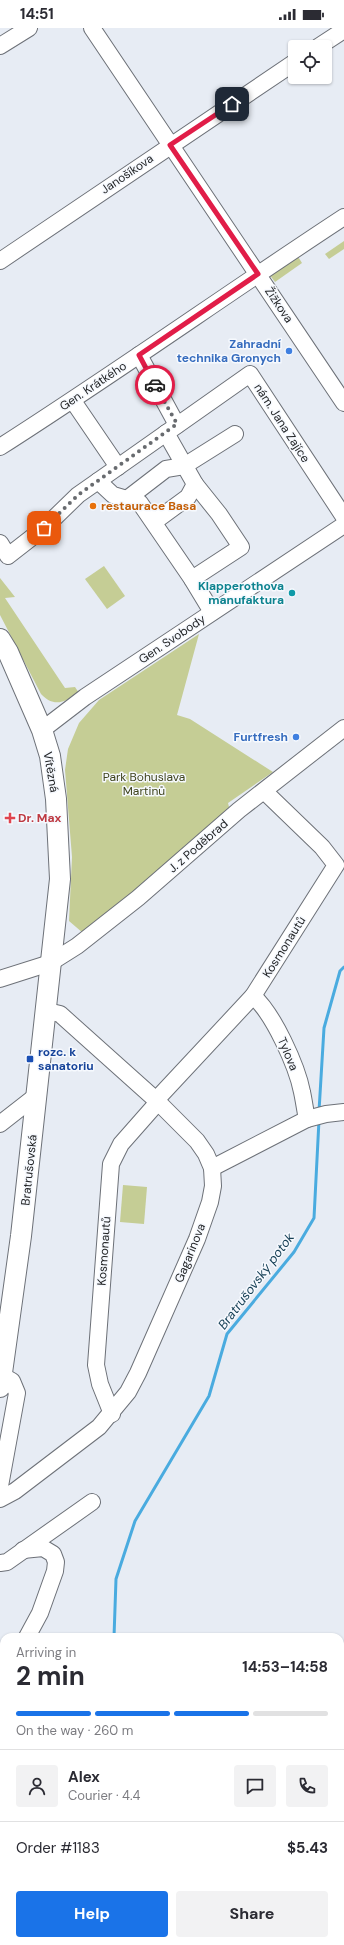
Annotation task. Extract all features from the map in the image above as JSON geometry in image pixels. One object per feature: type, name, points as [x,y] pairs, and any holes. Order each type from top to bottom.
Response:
[{"type":"main road","name":"Vítězná","points":[[0,638],[8,652],[42,730],[50,756],[56,799],[60,879],[50,963]]},
{"type":"main road","name":"Bratrušovská","points":[[1,1383],[47,1011],[50,963]]},
{"type":"street","points":[[0,46],[29,28]]},
{"type":"street","name":"Žižkova","points":[[92,28],[344,403]]},
{"type":"street","points":[[329,40],[344,30]]},
{"type":"street","name":"Janošíkova","points":[[0,261],[288,67]]},
{"type":"street","name":"Gen. Krátkého","points":[[0,447],[72,401],[344,217]]},
{"type":"street","points":[[139,355],[172,429],[184,466],[195,484],[219,514],[241,548],[192,579]]},
{"type":"street","name":"nám. Jana Zajíce","points":[[0,542],[8,556],[44,528],[78,495],[250,374],[344,517]]},
{"type":"street","points":[[72,401],[118,467]]},
{"type":"street","points":[[127,499],[166,469],[184,466],[235,434]]},
{"type":"street","points":[[98,481],[113,495],[140,503],[192,579],[212,612]]},
{"type":"street","points":[[154,522],[188,497],[195,484]]},
{"type":"street","name":"Gen. Svobody","points":[[42,730],[85,698],[344,525]]},
{"type":"street","name":"J. z Poděbrad","points":[[0,979],[50,963],[77,946],[132,902],[240,810],[344,728]]},
{"type":"street","name":"Kosmonautů","points":[[112,1414],[100,1384],[96,1365],[111,1164],[121,1144],[157,1101],[253,996],[336,865],[322,847],[264,791]]},
{"type":"street","name":"Tylova","points":[[253,996],[262,1004],[271,1017],[280,1035],[302,1091],[315,1117]]},
{"type":"street","name":"Gagarinova","points":[[0,1499],[14,1491],[99,1427],[112,1414],[128,1392],[138,1373],[197,1239],[210,1202],[213,1186],[212,1168],[206,1154],[197,1141],[157,1101],[60,1014],[47,1011]]},
{"type":"street","points":[[0,1124],[37,1095]]},
{"type":"street","points":[[212,1168],[315,1117],[344,1112]]},
{"type":"street","name":"Bratrušovská","points":[[0,1486],[17,1393],[12,1381],[1,1383]]},
{"type":"street","points":[[0,1563],[7,1562],[92,1502]]},
{"type":"street","points":[[23,1550],[43,1548],[54,1554],[56,1562],[55,1571],[48,1586],[40,1613],[29,1633]]},
{"type":"green space","points":[[344,241],[344,249],[329,259],[325,254]]},
{"type":"green space","points":[[297,255],[302,263],[275,282],[269,274]]},
{"type":"green space","points":[[104,566],[125,596],[107,609],[85,579]]},
{"type":"green space","points":[[0,578],[15,597],[5,598],[65,688],[75,687],[79,693],[60,702],[50,701],[41,694],[0,615]]},
{"type":"green space","name":"Park Bohuslava Martinů","points":[[199,634],[177,715],[190,719],[273,772],[228,803],[229,807],[207,831],[83,933],[69,921],[72,857],[65,770],[68,749],[79,723],[99,700]]},
{"type":"green space","points":[[123,1185],[147,1187],[144,1224],[120,1222]]},
{"type":"waterway","name":"Bratrušovský potok","points":[[319,1111],[324,1028],[340,971],[344,967]]},
{"type":"waterway","name":"Bratrušovský potok","points":[[114,1633],[116,1579],[135,1521],[209,1396],[227,1334],[294,1252],[314,1218],[319,1120]]},
{"type":"way so far","points":[[44,528],[78,495],[177,424],[155,385]]},
{"type":"place","name":"Zahradní technika Gronych","points":[[289,351]]},
{"type":"place","name":"restaurace Basa","points":[[93,506]]},
{"type":"place","name":"Klapperothova manufaktura","points":[[292,593]]},
{"type":"place","name":"Furtfresh","points":[[296,737]]},
{"type":"place","name":"Dr. Max","points":[[10,818]]},
{"type":"place","name":"rozc. k sanatoriu","points":[[30,1059]]},
{"type":"route","points":[[155,385],[139,355],[258,274],[170,145],[232,104]]}]
